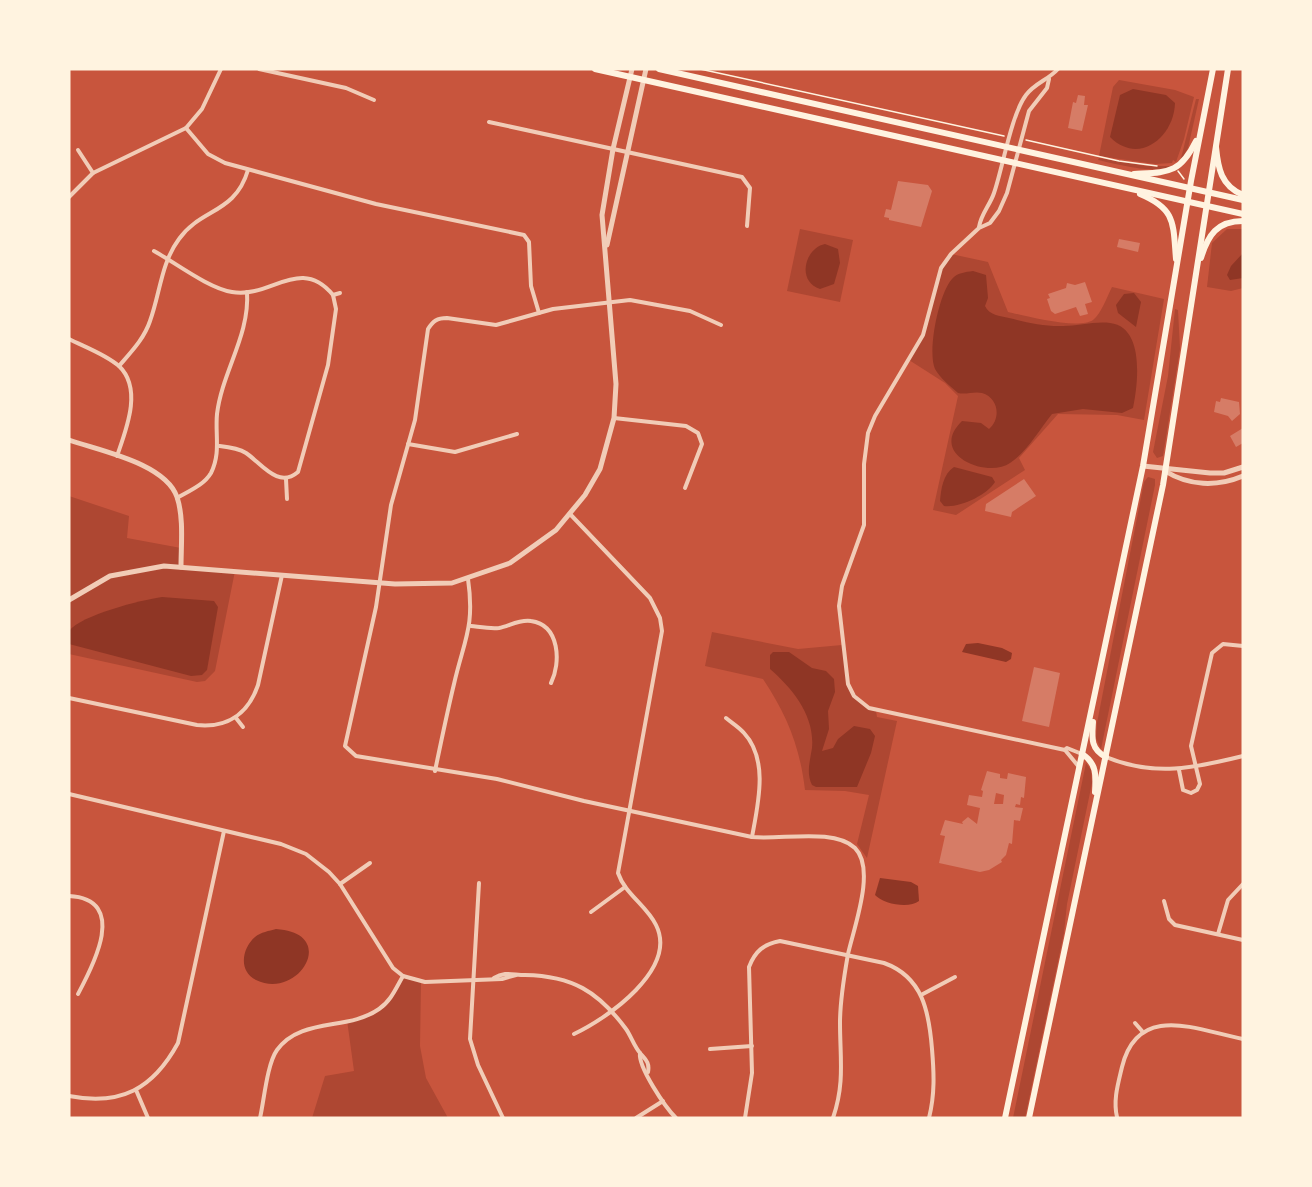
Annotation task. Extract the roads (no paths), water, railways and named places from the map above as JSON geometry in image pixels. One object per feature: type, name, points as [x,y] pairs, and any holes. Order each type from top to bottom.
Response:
[{"type":"main road","points":[[595,69],[1243,214]]},
{"type":"main road","points":[[659,69],[1243,200]]},
{"type":"main road","points":[[1005,1118],[1143,466],[1189,188],[1187,180],[1214,69]]},
{"type":"main road","points":[[1029,1118],[1165,471],[1215,137],[1228,69]]},
{"type":"main road","points":[[1125,174],[1162,173],[1175,169],[1187,158],[1200,134]]},
{"type":"main road","points":[[1215,137],[1221,174],[1229,187],[1243,195]]},
{"type":"main road","points":[[1126,188],[1156,201],[1168,211],[1173,226],[1176,272]]},
{"type":"main road","points":[[1195,275],[1206,241],[1212,232],[1226,223],[1243,221]]},
{"type":"main road","points":[[1094,700],[1092,742],[1097,752],[1106,757]]},
{"type":"main road","points":[[1082,754],[1095,769],[1094,811]]},
{"type":"street","points":[[69,197],[93,173],[186,128],[202,109],[221,69]]},
{"type":"street","points":[[259,69],[346,88],[374,100]]},
{"type":"street","points":[[69,600],[110,576],[146,567],[181,567],[436,585],[468,579],[525,555],[556,530],[585,495],[600,469],[614,418],[616,384],[603,215],[613,149],[632,69]]},
{"type":"street","points":[[606,250],[646,69]]},
{"type":"street","points":[[979,228],[981,217],[995,190],[1024,98],[1040,81],[1048,79],[1058,69]]},
{"type":"street","points":[[1048,79],[1047,88],[1029,111],[999,211],[990,223],[979,228],[951,254],[941,268],[923,335],[875,416],[868,433],[864,464],[864,525],[842,586],[839,606],[847,676],[854,696],[876,711],[1065,750],[1067,748],[1082,754]]},
{"type":"street","points":[[489,122],[742,177],[750,188],[747,226]]},
{"type":"street","points":[[186,128],[201,147],[217,160],[248,170],[376,204],[524,235],[529,242],[531,286],[539,313]]},
{"type":"street","points":[[78,150],[93,173]]},
{"type":"street","points":[[119,366],[138,343],[150,322],[168,259],[187,230],[240,191],[248,170]]},
{"type":"street","points":[[154,251],[220,288],[238,293],[306,277],[326,286],[333,295],[336,309],[325,379],[313,411],[298,472],[286,479],[272,474],[239,449],[219,446]]},
{"type":"street","points":[[177,498],[209,476],[216,462],[219,446],[217,413],[246,320],[248,292]]},
{"type":"street","points":[[333,295],[340,293]]},
{"type":"street","points":[[721,325],[690,311],[642,301],[565,306],[496,325],[447,318],[439,318],[432,323],[428,329],[419,396],[391,505],[376,607],[345,742],[346,749],[356,756],[435,771],[497,779],[752,837],[778,839],[833,836],[857,850],[865,867],[848,954],[841,1006],[843,1079],[833,1118]]},
{"type":"street","points":[[69,339],[119,366],[128,380],[132,398],[117,457]]},
{"type":"street","points":[[614,418],[686,426],[698,433],[702,444],[685,488]]},
{"type":"street","points":[[408,444],[455,452],[517,434]]},
{"type":"street","points":[[69,440],[155,471],[168,483],[177,498],[181,567]]},
{"type":"street","points":[[1143,466],[1165,471],[1179,479],[1203,483],[1225,482],[1243,476]]},
{"type":"street","points":[[1165,471],[1181,468],[1219,474],[1243,467]]},
{"type":"street","points":[[286,479],[287,499]]},
{"type":"street","points":[[570,514],[650,598],[660,618],[662,644],[639,753],[631,811],[618,873],[625,887],[657,926],[662,941],[660,955],[645,980],[596,1023],[574,1034]]},
{"type":"street","points":[[69,698],[197,725],[216,725],[236,718],[252,700],[258,685],[282,575]]},
{"type":"street","points":[[435,771],[454,681],[471,626],[472,603],[468,579]]},
{"type":"street","points":[[471,626],[495,628],[529,621],[543,627],[555,644],[558,655],[551,683]]},
{"type":"street","points":[[1179,770],[1183,790],[1191,793],[1197,790],[1200,784],[1194,768],[1191,746],[1212,653],[1223,644],[1243,646]]},
{"type":"street","points":[[236,718],[243,727]]},
{"type":"street","points":[[726,718],[745,733],[760,773],[760,792],[752,837]]},
{"type":"street","points":[[1065,750],[1075,759],[1079,768]]},
{"type":"street","points":[[1106,757],[1156,770],[1179,770],[1243,756]]},
{"type":"street","points":[[69,794],[294,848],[319,863],[340,884],[393,968],[403,976],[425,982],[502,979],[516,975],[551,976],[574,983],[598,998],[627,1030],[640,1053],[645,1056],[649,1066],[648,1072],[663,1101],[676,1118]]},
{"type":"street","points":[[69,1095],[107,1099],[136,1090],[166,1065],[178,1043],[224,831]]},
{"type":"street","points":[[340,884],[370,862]]},
{"type":"street","points":[[479,883],[470,1039],[478,1065],[503,1118]]},
{"type":"street","points":[[1218,934],[1228,900],[1243,884]]},
{"type":"street","points":[[591,912],[625,887]]},
{"type":"street","points":[[69,896],[78,896],[94,905],[102,921],[97,954],[78,994]]},
{"type":"street","points":[[1164,901],[1169,919],[1175,925],[1243,940]]},
{"type":"street","points":[[745,1118],[751,1088],[752,1046],[748,974],[757,952],[780,941],[848,954],[894,967],[907,976],[921,995],[930,1022],[934,1079],[929,1118]]},
{"type":"street","points":[[260,1118],[275,1052],[284,1042],[294,1034],[308,1029],[366,1016],[378,1010],[393,995],[403,976]]},
{"type":"street","points":[[921,995],[955,977]]},
{"type":"street","points":[[1135,1023],[1142,1032]]},
{"type":"street","points":[[1118,1118],[1114,1103],[1125,1056],[1131,1043],[1142,1032],[1155,1026],[1170,1025],[1243,1040]]},
{"type":"street","points":[[710,1049],[752,1046]]},
{"type":"street","points":[[136,1090],[147,1118]]},
{"type":"street","points":[[636,1118],[663,1101]]}]
